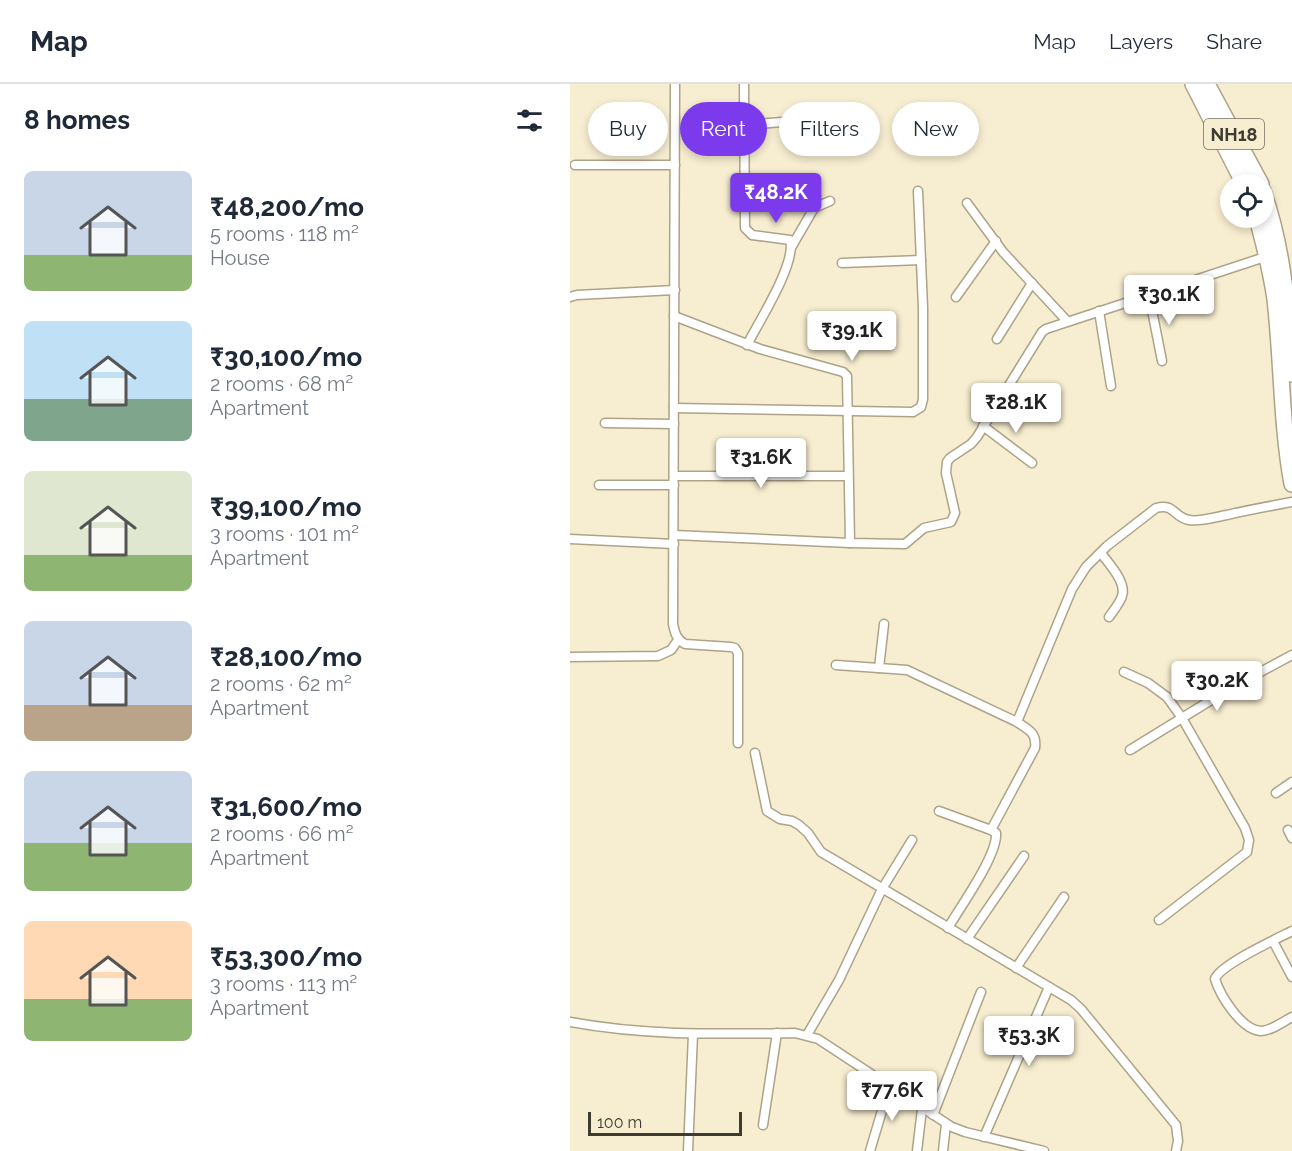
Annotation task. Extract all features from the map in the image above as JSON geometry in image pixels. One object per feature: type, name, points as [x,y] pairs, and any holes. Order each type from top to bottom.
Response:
[{"type":"highway","name":"NH18","points":[[1193,84],[1239,174]]},
{"type":"highway","name":"NH18","points":[[1207,84],[1256,174]]},
{"type":"highway","points":[[1274,227],[1290,310],[1292,374]]},
{"type":"highway","points":[[1260,228],[1268,256],[1275,300],[1285,444],[1292,484]]},
{"type":"street","points":[[675,84],[673,624],[678,640],[685,644],[731,646],[738,653],[738,743]]},
{"type":"street","points":[[744,84],[744,102]]},
{"type":"street","points":[[745,156],[745,228],[752,235],[785,238],[790,240],[792,246]]},
{"type":"street","points":[[575,165],[675,165]]},
{"type":"street","points":[[674,408],[914,412],[921,407],[923,365],[918,191]]},
{"type":"street","points":[[747,345],[787,269],[792,246],[814,208],[830,201]]},
{"type":"street","points":[[968,203],[996,241],[1067,321]]},
{"type":"street","points":[[956,297],[996,241]]},
{"type":"street","points":[[570,539],[905,544],[924,528],[951,522],[955,513],[946,473],[947,462],[971,444],[1042,332],[1067,321],[1268,256]]},
{"type":"street","points":[[842,263],[921,260]]},
{"type":"street","points":[[998,339],[1032,283]]},
{"type":"street","points":[[570,297],[675,290]]},
{"type":"street","points":[[1149,295],[1162,361]]},
{"type":"street","points":[[1099,311],[1111,386]]},
{"type":"street","points":[[674,316],[747,345],[843,372],[847,376],[850,543]]},
{"type":"street","points":[[605,423],[674,424]]},
{"type":"street","points":[[983,426],[1032,463]]},
{"type":"street","points":[[599,485],[674,480],[847,476]]},
{"type":"street","points":[[1017,722],[1072,589],[1086,567],[1156,508],[1164,506],[1171,508],[1180,517],[1189,520],[1292,502]]},
{"type":"street","points":[[1101,553],[1120,580],[1122,588],[1122,596],[1109,617]]},
{"type":"street","points":[[879,668],[884,624]]},
{"type":"street","points":[[570,657],[658,656],[671,650],[678,640]]},
{"type":"street","points":[[1130,750],[1292,655]]},
{"type":"street","points":[[836,665],[907,670],[1017,722],[1032,732],[1036,739],[1035,748],[992,830]]},
{"type":"street","points":[[1124,672],[1160,691],[1182,718],[1245,828],[1250,846],[1246,852],[1159,920]]},
{"type":"street","points":[[755,753],[767,811],[771,815],[799,825],[808,833],[821,852],[1071,1000],[1087,1016],[1176,1125],[1178,1141],[1176,1151]]},
{"type":"street","points":[[1276,793],[1292,782]]},
{"type":"street","points":[[939,811],[996,833],[992,855],[948,928]]},
{"type":"street","points":[[807,1035],[839,980],[882,889],[912,840]]},
{"type":"street","points":[[967,939],[1024,856]]},
{"type":"street","points":[[1016,968],[1065,897]]},
{"type":"street","points":[[1292,931],[1230,964],[1217,974],[1215,979],[1228,1006],[1254,1029],[1266,1030],[1292,1017]]},
{"type":"street","points":[[1273,941],[1292,977]]},
{"type":"street","points":[[984,1137],[1049,987]]},
{"type":"street","points":[[933,1115],[981,992]]},
{"type":"street","points":[[570,1022],[642,1032],[807,1035],[818,1039],[946,1124],[965,1132],[1044,1151]]},
{"type":"street","points":[[763,1125],[777,1033]]},
{"type":"street","points":[[688,1151],[693,1034]]},
{"type":"street","points":[[870,1151],[889,1087]]},
{"type":"street","points":[[917,1151],[922,1108]]},
{"type":"street","points":[[943,1151],[946,1124]]}]
